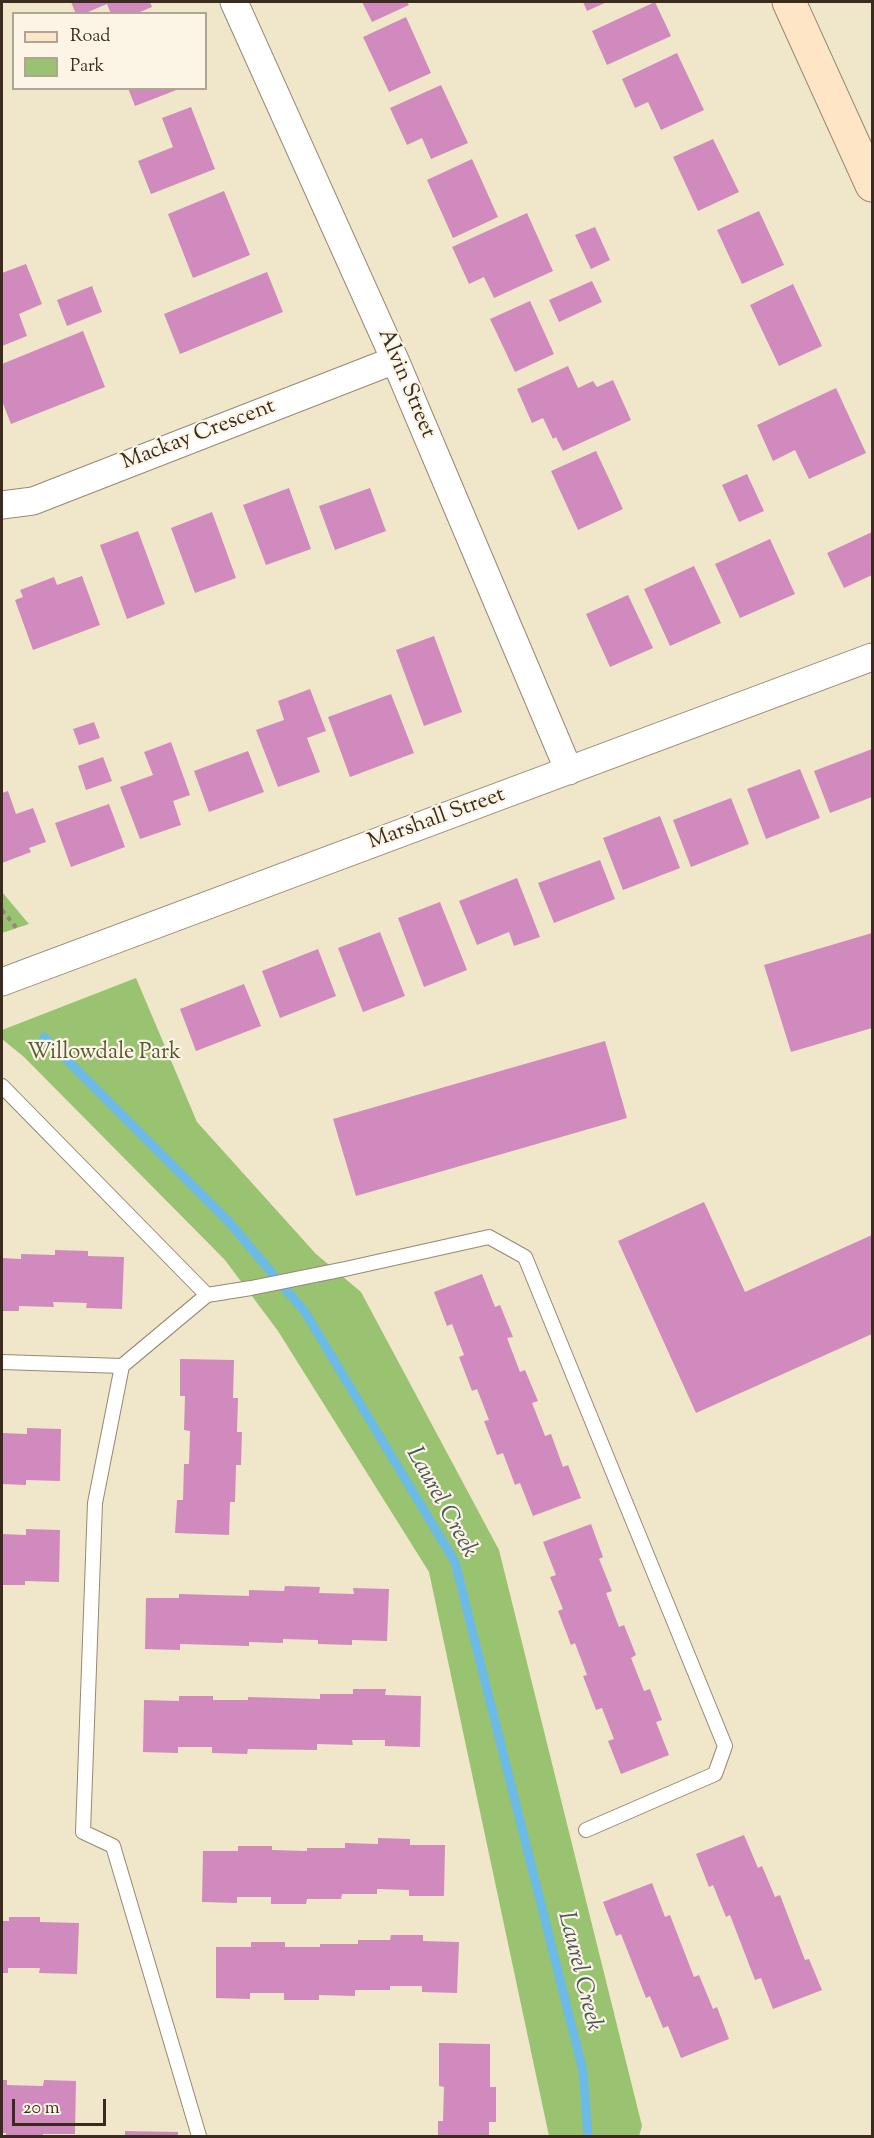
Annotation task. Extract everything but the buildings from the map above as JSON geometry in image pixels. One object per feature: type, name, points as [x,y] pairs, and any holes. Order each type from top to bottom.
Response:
[{"type":"main road","points":[[789,2],[873,184]]},
{"type":"street","name":"Alvin Street","points":[[234,2],[395,360],[569,771]]},
{"type":"street","name":"Mackay Crescent","points":[[2,505],[33,501],[395,360]]},
{"type":"street","name":"Marshall Street","points":[[2,982],[873,657]]},
{"type":"lane","points":[[2,1086],[207,1295]]},
{"type":"lane","points":[[199,2136],[113,1846],[83,1832],[95,1503],[122,1366],[207,1295],[345,1269],[489,1237],[525,1257],[725,1746],[715,1774],[586,1830]]},
{"type":"lane","points":[[2,1362],[122,1366]]},
{"type":"path","points":[[2,910],[18,930]]},
{"type":"green space","points":[[2,892],[29,924],[2,933]]},
{"type":"green space","name":"Willowdale Park","points":[[136,978],[197,1122],[316,1254],[361,1292],[499,1550],[642,2126],[639,2136],[549,2136],[429,1572],[278,1331],[225,1260],[24,1057],[2,1039],[2,1030]]},
{"type":"waterway","name":"Laurel Creek","points":[[44,1037],[229,1222],[305,1312],[455,1562],[583,2071],[588,2136]]}]
